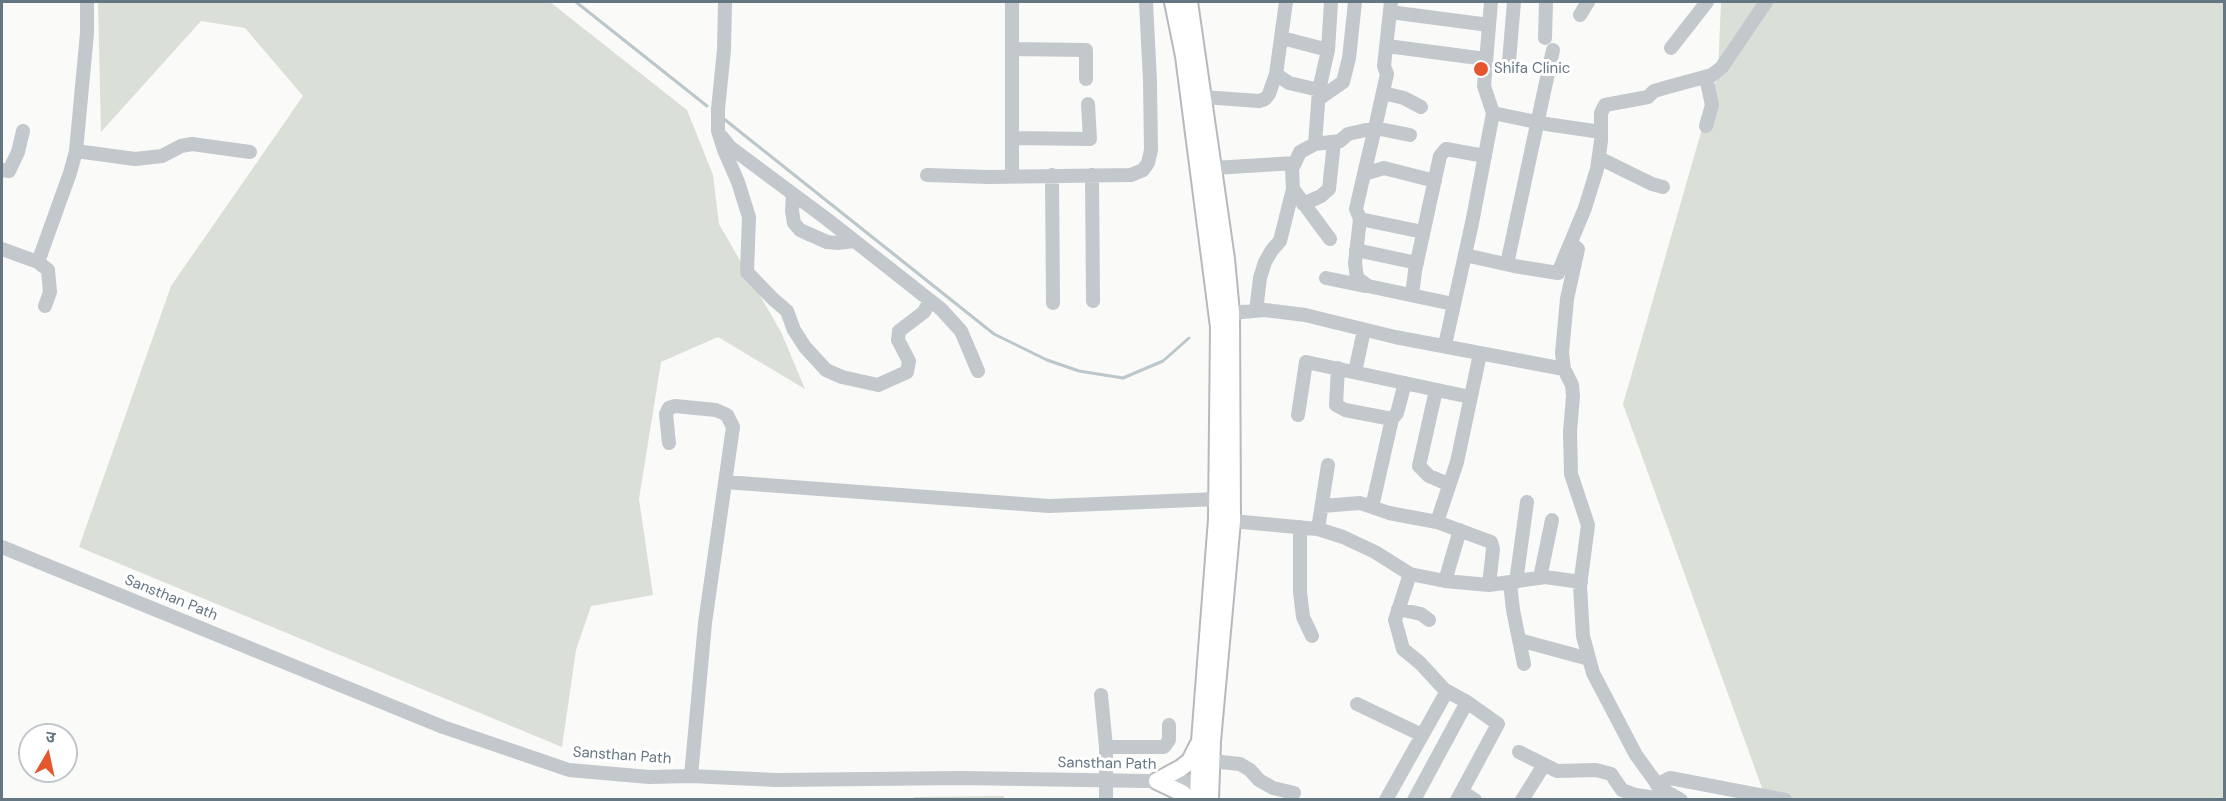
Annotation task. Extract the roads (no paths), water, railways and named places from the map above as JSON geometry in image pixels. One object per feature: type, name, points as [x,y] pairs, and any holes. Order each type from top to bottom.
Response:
[{"type":"main road","points":[[1173,2],[1184,56],[1219,327],[1217,519],[1200,741],[1206,788]]},
{"type":"main road","points":[[1189,2],[1214,168],[1231,313],[1232,521],[1211,761],[1206,788],[1198,800]]},
{"type":"main road","points":[[1157,781],[1190,761],[1200,741]]},
{"type":"main road","points":[[1157,781],[1182,793],[1189,800]]},
{"type":"street","points":[[39,262],[76,151],[87,33],[87,2]]},
{"type":"street","points":[[725,2],[718,131],[749,217],[747,272],[788,311],[794,330],[805,347],[826,370],[842,377],[878,386],[903,375],[909,367],[909,361],[898,340],[899,332],[924,312],[930,300]]},
{"type":"street","points":[[1012,2],[1012,175]]},
{"type":"street","points":[[927,175],[963,177],[1131,175],[1143,170],[1148,163],[1151,150],[1146,2]]},
{"type":"street","points":[[1203,98],[1259,101],[1265,99],[1276,74],[1286,2]]},
{"type":"street","points":[[1315,144],[1319,94],[1328,50],[1331,2]]},
{"type":"street","points":[[1276,74],[1289,83],[1319,94],[1344,82],[1355,2]]},
{"type":"street","points":[[1445,345],[1493,112],[1484,86],[1491,2]]},
{"type":"street","points":[[1509,61],[1514,2]]},
{"type":"street","points":[[1545,38],[1546,2]]},
{"type":"street","points":[[1580,15],[1588,2]]},
{"type":"street","points":[[1671,48],[1707,2]]},
{"type":"street","points":[[1464,255],[1558,273],[1585,208],[1599,158],[1601,112],[1605,105],[1648,97],[1654,91],[1707,77],[1722,67],[1766,2]]},
{"type":"street","points":[[1368,286],[1357,278],[1356,250],[1360,219],[1356,209],[1388,74],[1384,66],[1391,7],[1489,25]]},
{"type":"street","points":[[1282,38],[1328,50]]},
{"type":"street","points":[[1387,45],[1486,58]]},
{"type":"street","points":[[1013,49],[1086,50],[1086,79]]},
{"type":"street","points":[[1507,264],[1553,50]]},
{"type":"street","points":[[1706,126],[1712,105],[1707,77]]},
{"type":"street","points":[[1383,93],[1404,98],[1421,107]]},
{"type":"street","points":[[1013,138],[1090,139],[1089,104]]},
{"type":"street","points":[[1493,112],[1601,132]]},
{"type":"street","points":[[1256,311],[1265,262],[1280,241],[1293,189],[1292,168],[1300,152],[1315,144],[1340,141],[1348,134],[1375,128],[1410,135]]},
{"type":"street","points":[[2,170],[9,171],[18,152],[23,131]]},
{"type":"street","points":[[718,131],[730,147],[941,309],[961,331],[978,371]]},
{"type":"street","points":[[1303,204],[1322,196],[1329,189],[1334,142]]},
{"type":"street","points":[[76,151],[135,159],[162,156],[181,146],[192,144],[250,152]]},
{"type":"street","points":[[1412,295],[1416,263],[1440,156],[1446,149],[1485,156]]},
{"type":"street","points":[[1599,158],[1663,188]]},
{"type":"street","points":[[1214,168],[1295,163]]},
{"type":"street","points":[[1364,174],[1384,168],[1435,181]]},
{"type":"street","points":[[1052,175],[1053,303]]},
{"type":"street","points":[[1092,175],[1093,302]]},
{"type":"street","points":[[1293,189],[1330,239]]},
{"type":"street","points":[[793,194],[794,223],[800,230],[826,242],[854,241]]},
{"type":"street","points":[[1360,219],[1424,232]]},
{"type":"street","points":[[1571,243],[1578,249],[1564,322],[1562,353],[1564,369],[1572,385],[1573,396],[1570,432],[1571,474],[1588,525],[1581,582],[1582,636],[1593,673],[1636,755],[1662,793]]},
{"type":"street","points":[[2,249],[39,262],[48,270],[51,283],[45,306]]},
{"type":"street","points":[[1356,250],[1416,263]]},
{"type":"street","points":[[1326,278],[1453,304]]},
{"type":"street","points":[[1231,313],[1256,311],[1305,315],[1364,330],[1564,369]]},
{"type":"street","points":[[1355,372],[1364,330]]},
{"type":"street","points":[[1437,522],[1457,462],[1480,354]]},
{"type":"street","points":[[1298,416],[1306,362],[1470,397]]},
{"type":"street","points":[[1338,368],[1336,405],[1345,410],[1392,419]]},
{"type":"street","points":[[1372,507],[1392,419],[1397,413],[1405,383]]},
{"type":"street","points":[[1436,390],[1419,466],[1429,476],[1448,484]]},
{"type":"street","points":[[669,443],[666,414],[669,408],[675,406],[716,410],[727,415],[733,426],[705,623],[691,776]]},
{"type":"street","points":[[1318,529],[1328,465]]},
{"type":"street","points":[[724,482],[1049,506],[1216,499]]},
{"type":"street","points":[[1524,664],[1513,583],[1527,502]]},
{"type":"street","points":[[1322,506],[1360,503],[1437,522],[1491,542],[1493,549],[1489,585]]},
{"type":"street","points":[[1540,578],[1551,520]]},
{"type":"street","points":[[1232,521],[1318,529],[1343,537],[1375,552],[1410,574],[1445,581],[1489,585],[1540,578],[1581,582]]},
{"type":"street","points":[[1300,527],[1300,592],[1303,617],[1312,636]]},
{"type":"street","points":[[1445,581],[1460,530]]},
{"type":"street","name":"Sansthan Path","points":[[2,547],[443,727],[569,770],[649,777],[691,776],[776,780],[961,777],[1157,781],[1206,788]]},
{"type":"street","points":[[1410,574],[1395,620],[1403,649],[1447,691],[1498,724],[1459,796],[1475,800]]},
{"type":"street","points":[[1398,609],[1420,614],[1429,620]]},
{"type":"street","points":[[1519,640],[1589,659]]},
{"type":"street","points":[[1386,800],[1447,691]]},
{"type":"street","points":[[1101,695],[1106,747],[1106,800]]},
{"type":"street","points":[[1414,800],[1467,702]]},
{"type":"street","points":[[1357,704],[1422,735]]},
{"type":"street","points":[[1106,747],[1164,747],[1169,740],[1169,725]]},
{"type":"street","points":[[1519,752],[1557,771],[1596,770],[1611,774],[1622,790],[1636,795],[1662,793],[1681,800]]},
{"type":"street","points":[[1211,761],[1240,764],[1250,770],[1259,780],[1274,788],[1294,793]]},
{"type":"street","points":[[1522,800],[1544,765]]},
{"type":"street","points":[[1662,793],[1670,778],[1785,800]]},
{"type":"waterway","points":[[576,2],[707,106]]},
{"type":"waterway","points":[[724,119],[994,334],[1047,360],[1079,371],[1123,378],[1163,361],[1189,338]]},
{"type":"place","name":"Shifa Clinic","points":[[1481,69]]}]
